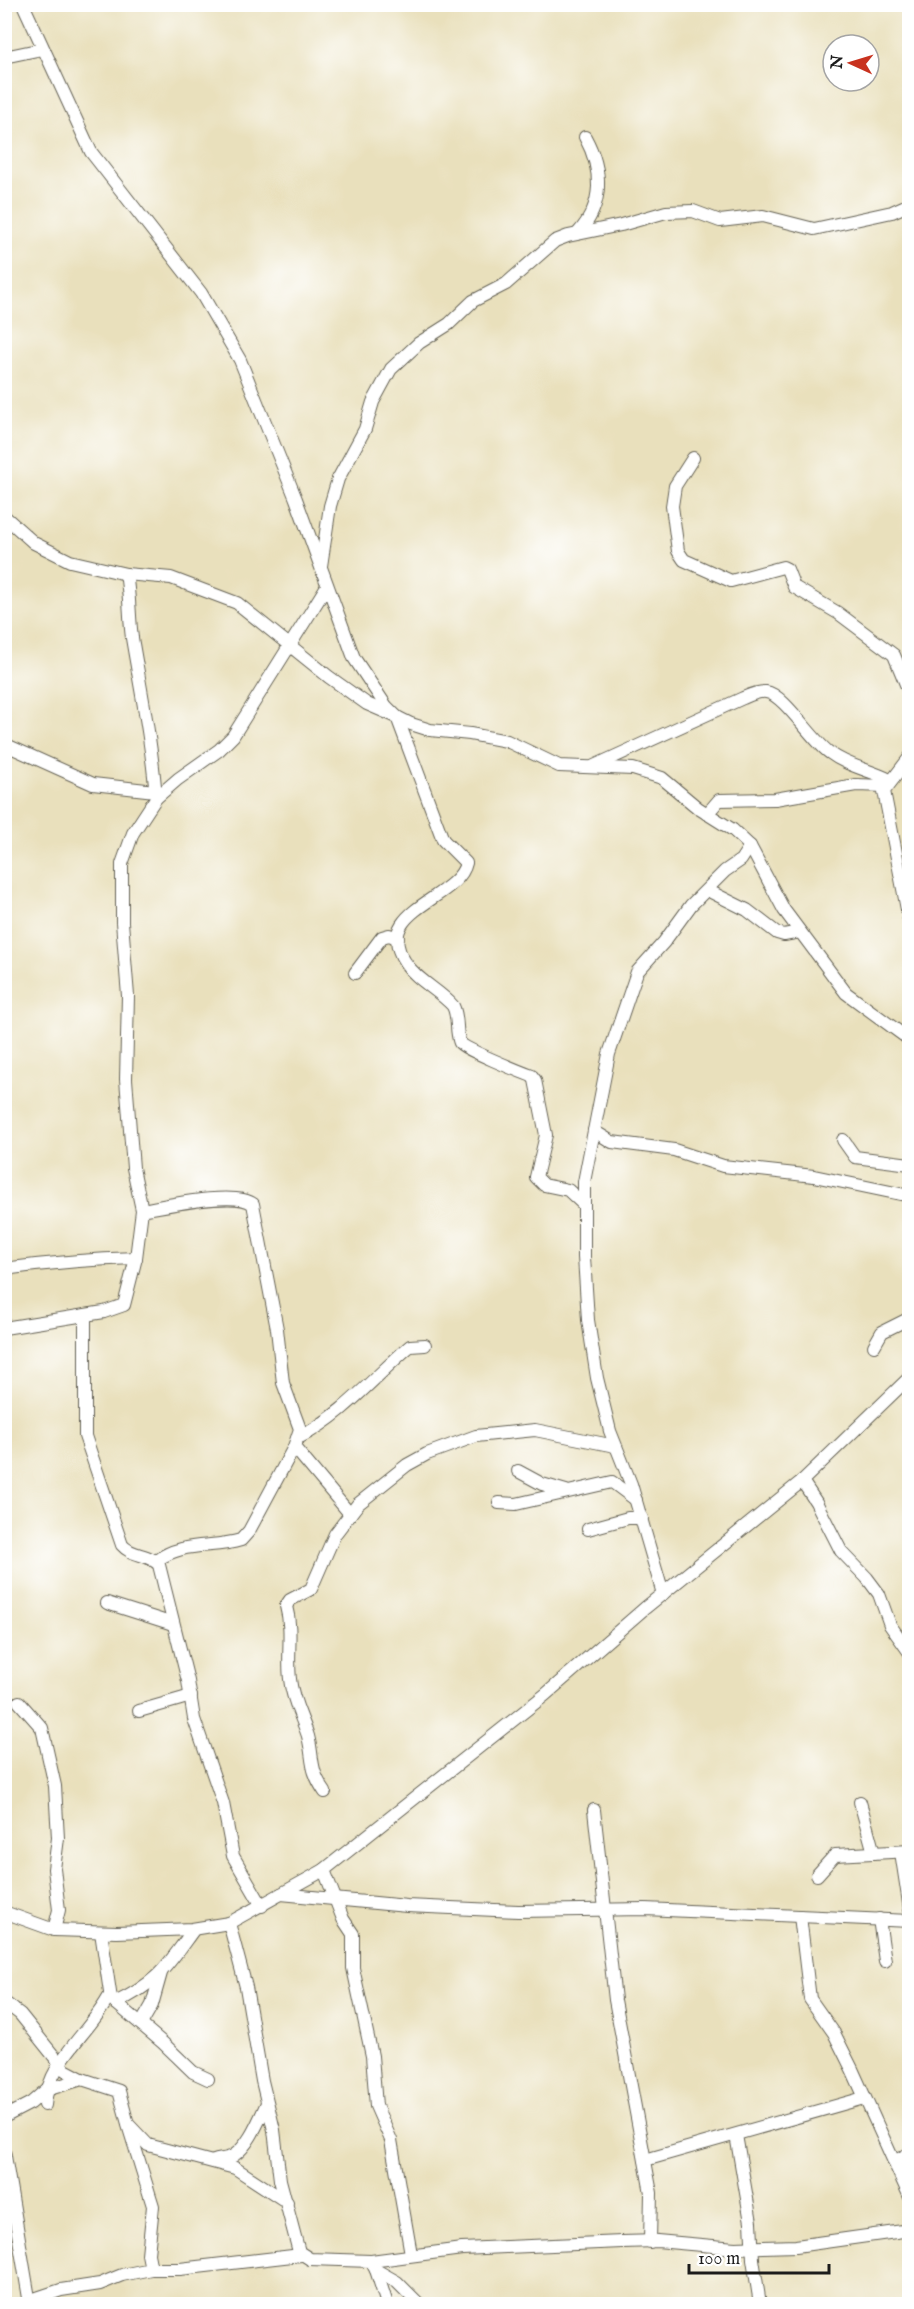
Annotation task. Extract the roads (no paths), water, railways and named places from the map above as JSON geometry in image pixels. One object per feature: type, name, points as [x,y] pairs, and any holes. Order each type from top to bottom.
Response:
[{"type":"street","points":[[23,4],[91,152],[198,289],[240,360],[292,489],[354,658],[368,682],[397,717],[443,840],[466,863],[458,876],[405,920],[398,939],[405,963],[453,1006],[456,1013],[459,1042],[464,1048],[486,1054],[535,1080],[546,1134],[536,1177],[544,1185],[568,1190],[582,1203]]},
{"type":"street","points":[[4,57],[42,49]]},
{"type":"street","points":[[578,233],[593,214],[599,189],[593,158],[585,137]]},
{"type":"street","points":[[321,569],[330,506],[338,479],[365,429],[373,402],[391,369],[419,343],[449,324],[481,296],[506,284],[555,241],[578,233],[681,211],[693,212],[720,221],[763,216],[814,229],[892,212],[909,204]]},
{"type":"street","points":[[693,458],[675,486],[672,506],[678,551],[684,560],[731,580],[783,567],[787,569],[794,587],[838,613],[894,655],[909,694]]},
{"type":"street","points":[[4,516],[21,533],[52,553],[88,566],[126,574],[171,578],[237,603],[367,704],[397,717],[430,730],[507,741],[559,766],[633,769],[662,778],[707,814],[733,830],[750,846],[784,910],[846,993],[909,1040]]},
{"type":"street","points":[[126,574],[131,598],[132,639],[153,758],[155,794]]},
{"type":"street","points":[[4,1328],[85,1316],[115,1310],[124,1305],[136,1258],[142,1210],[133,1168],[126,1079],[128,996],[122,922],[122,870],[133,833],[155,794],[219,750],[233,736],[327,586]]},
{"type":"street","points":[[591,767],[743,698],[765,692],[771,694],[799,719],[822,748],[841,761],[890,781]]},
{"type":"street","points":[[4,744],[93,784],[155,794]]},
{"type":"street","points":[[909,757],[890,781],[884,796],[909,925]]},
{"type":"street","points":[[707,814],[719,800],[775,799],[909,776]]},
{"type":"street","points":[[663,1594],[642,1518],[615,1446],[597,1378],[588,1320],[582,1203],[609,1054],[637,972],[664,942],[691,905],[725,871],[741,860],[750,846]]},
{"type":"street","points":[[707,890],[747,910],[777,933],[784,935],[800,932]]},
{"type":"street","points":[[355,973],[382,937],[389,935],[398,939]]},
{"type":"street","points":[[594,1131],[612,1142],[674,1150],[723,1166],[814,1176],[909,1196]]},
{"type":"street","points":[[843,1140],[855,1157],[909,1164]]},
{"type":"street","points":[[142,1210],[217,1200],[240,1199],[253,1204],[277,1329],[283,1383],[298,1421],[297,1442],[350,1514]]},
{"type":"street","points":[[4,1269],[43,1262],[73,1263],[136,1258]]},
{"type":"street","points":[[85,1316],[86,1445],[122,1545],[126,1550],[156,1561],[162,1575],[191,1696],[194,1719],[223,1803],[233,1856],[262,1906]]},
{"type":"street","points":[[874,1346],[885,1329],[909,1318]]},
{"type":"street","points":[[156,1561],[168,1551],[241,1540],[297,1442],[324,1423],[380,1376],[410,1346],[425,1345]]},
{"type":"street","points":[[4,1912],[54,1930],[101,1932],[194,1929],[230,1923],[324,1870],[545,1695],[663,1594],[802,1481],[909,1377]]},
{"type":"street","points":[[325,1792],[317,1781],[309,1755],[308,1736],[292,1693],[291,1632],[286,1606],[291,1600],[311,1589],[335,1534],[350,1514],[367,1495],[407,1465],[438,1449],[476,1436],[535,1430],[615,1446]]},
{"type":"street","points":[[518,1472],[542,1484],[566,1491]]},
{"type":"street","points":[[802,1481],[816,1502],[841,1551],[879,1594],[890,1625],[909,1653]]},
{"type":"street","points":[[499,1503],[516,1504],[612,1482],[636,1500]]},
{"type":"street","points":[[588,1529],[628,1518],[642,1518]]},
{"type":"street","points":[[107,1603],[172,1624]]},
{"type":"street","points":[[139,1711],[191,1696]]},
{"type":"street","points":[[19,1702],[42,1728],[55,1786],[58,1838],[54,1869],[59,1910],[54,1930]]},
{"type":"street","points":[[860,1802],[874,1853]]},
{"type":"street","points":[[594,1810],[622,2050],[651,2193],[650,2242]]},
{"type":"street","points":[[817,1875],[835,1855],[905,1852],[909,1910]]},
{"type":"street","points":[[324,1870],[355,1943],[353,1968],[372,2056],[376,2106],[391,2140],[411,2254]]},
{"type":"street","points":[[281,1894],[407,1906],[606,1911],[645,1909],[909,1921]]},
{"type":"street","points":[[800,1916],[810,1998],[834,2033],[909,2197]]},
{"type":"street","points":[[879,1919],[885,1961]]},
{"type":"street","points":[[230,1923],[246,1987],[276,2142],[280,2180],[301,2254]]},
{"type":"street","points":[[4,2117],[31,2103],[46,2090],[59,2064],[112,1999],[141,1990],[161,1973],[194,1929]]},
{"type":"street","points":[[101,1932],[112,1999],[193,2072],[208,2079]]},
{"type":"street","points":[[141,2024],[152,2005],[161,1973]]},
{"type":"street","points":[[4,2002],[20,2014],[59,2064],[82,2079],[119,2091],[153,2206],[148,2254],[151,2269]]},
{"type":"street","points":[[46,2090],[82,2079]]},
{"type":"street","points":[[45,2105],[46,2090]]},
{"type":"street","points":[[645,2160],[864,2098]]},
{"type":"street","points":[[212,2161],[232,2157],[240,2149],[255,2129],[267,2103]]},
{"type":"street","points":[[128,2124],[148,2145]]},
{"type":"street","points":[[736,2135],[751,2222],[760,2304]]},
{"type":"street","points":[[131,2137],[148,2145],[235,2168],[287,2202]]},
{"type":"street","points":[[4,2150],[30,2304],[45,2295],[100,2284],[122,2275],[151,2269],[180,2269],[301,2254],[310,2259],[373,2265],[411,2254],[469,2248],[650,2242],[704,2247],[752,2247],[824,2244],[909,2230]]},
{"type":"street","points":[[894,2162],[909,2153]]},
{"type":"street","points":[[373,2265],[388,2303]]},
{"type":"street","points":[[373,2265],[397,2282],[419,2304]]}]
